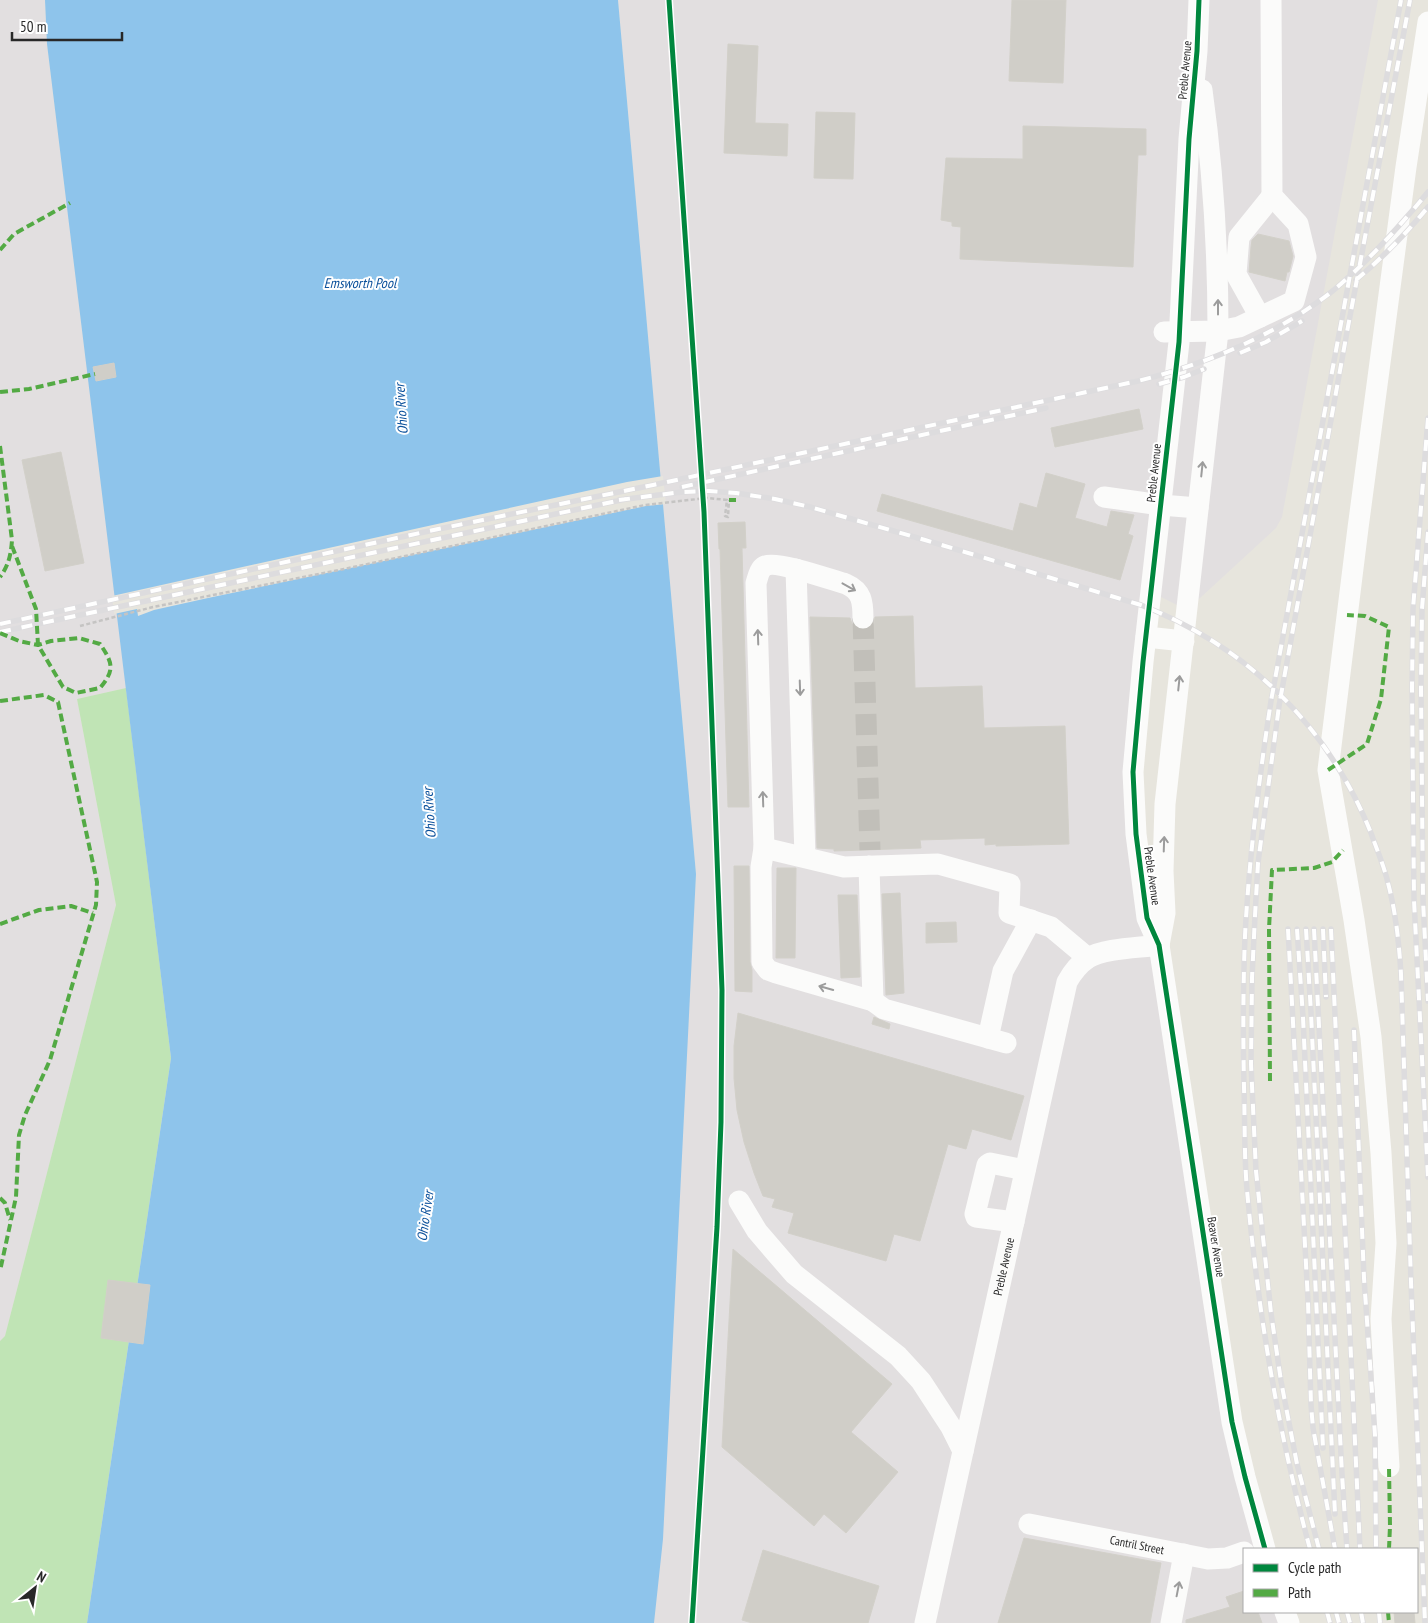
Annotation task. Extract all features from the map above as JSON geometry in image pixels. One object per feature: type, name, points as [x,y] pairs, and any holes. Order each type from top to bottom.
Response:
[{"type":"street","name":"Preble Avenue","points":[[1159,945],[1147,918],[1136,834],[1133,772],[1161,505],[1172,332],[1197,51],[1199,0]]},
{"type":"street","points":[[1260,317],[1236,274],[1239,237],[1272,196],[1272,0]]},
{"type":"street","points":[[1389,1467],[1381,1319],[1386,1242],[1382,1153],[1371,1036],[1354,920],[1328,770],[1406,167],[1428,22]]},
{"type":"street","name":"Preble Avenue","points":[[1159,945],[1165,914],[1163,871],[1165,804],[1218,331],[1215,219],[1197,51]]},
{"type":"street","points":[[1172,332],[1218,331],[1239,327],[1294,301],[1306,257],[1298,224],[1272,196]]},
{"type":"street","points":[[1104,497],[1198,508]]},
{"type":"street","points":[[863,618],[862,600],[852,586],[778,564],[765,565],[761,569],[756,583],[764,848],[761,876],[761,948],[764,967],[776,973],[873,1001],[884,1009],[997,1041],[1003,971],[1031,920]]},
{"type":"street","points":[[796,569],[805,857]]},
{"type":"street","points":[[1146,637],[1184,640]]},
{"type":"street","points":[[764,848],[844,867],[870,860],[938,864],[1010,884],[1009,913],[1052,927],[1088,958],[1109,952],[1159,945]]},
{"type":"street","points":[[870,860],[873,1001]]},
{"type":"street","name":"Beaver Avenue","points":[[1159,945],[1232,1422],[1245,1477],[1257,1548]]},
{"type":"street","name":"Preble Avenue","points":[[925,1623],[1068,982],[1072,973],[1088,958]]},
{"type":"street","points":[[1014,1222],[976,1217],[974,1214],[987,1165],[990,1163],[1026,1170]]},
{"type":"street","points":[[739,1200],[757,1231],[794,1274],[898,1356],[922,1381],[951,1427],[963,1451]]},
{"type":"street","name":"Cantril Street","points":[[1029,1524],[1208,1559],[1227,1558],[1243,1553]]},
{"type":"street","points":[[1171,1623],[1184,1554]]},
{"type":"path","points":[[703,494],[703,503]]},
{"type":"path","points":[[80,626],[153,607],[344,569],[645,505],[707,498],[728,500]]},
{"type":"path","points":[[728,500],[728,517],[725,516],[728,500]]},
{"type":"shaded area","points":[[0,0],[45,0],[47,44],[126,688],[77,699],[116,905],[5,1336],[0,1341]]},
{"type":"shaded area","points":[[618,0],[1378,0],[1282,517],[1276,528],[1187,610],[1151,592],[1136,834],[1265,1548],[1243,1548],[1243,1613],[1285,1613],[1289,1623],[654,1623],[696,874]]},
{"type":"green space","points":[[126,688],[171,1058],[87,1623],[0,1623],[0,1341],[5,1336],[116,905],[77,699]]},
{"type":"water","name":"Emsworth Pool","points":[[45,0],[618,0],[696,874],[663,1539],[654,1623],[87,1623],[171,1058],[47,44]]},
{"type":"pier","points":[[663,476],[666,504],[646,506],[208,598],[154,610],[138,616],[137,609],[114,614],[112,596],[627,482]]},
{"type":"building","points":[[1012,0],[1066,0],[1063,83],[1009,81]]},
{"type":"building","points":[[728,44],[758,46],[755,123],[788,124],[787,156],[724,153]]},
{"type":"building","points":[[816,112],[855,113],[853,179],[814,178]]},
{"type":"building","points":[[1023,126],[1146,129],[1146,155],[1138,155],[1133,267],[960,259],[961,227],[952,226],[952,222],[941,220],[946,158],[1023,159]]},
{"type":"building","points":[[1258,234],[1289,241],[1293,256],[1285,281],[1249,272],[1252,240]]},
{"type":"building","points":[[114,363],[116,377],[96,381],[93,367]]},
{"type":"building","points":[[1139,409],[1143,429],[1055,447],[1051,428]]},
{"type":"building","points":[[61,452],[84,563],[45,571],[22,460]]},
{"type":"building","points":[[1046,473],[1085,484],[1075,518],[1107,527],[1111,511],[1134,515],[1128,534],[1133,536],[1120,580],[877,511],[882,494],[1013,531],[1020,503],[1037,508]]},
{"type":"building","points":[[745,522],[746,548],[742,548],[749,807],[728,807],[718,523]]},
{"type":"building","points":[[913,616],[915,688],[982,686],[984,728],[1065,726],[1069,844],[996,846],[996,844],[985,845],[985,838],[920,840],[921,848],[834,851],[834,849],[817,848],[810,617],[850,618],[856,629],[864,630],[869,629],[874,624],[875,617]]},
{"type":"building","points":[[734,866],[749,866],[752,992],[735,991]]},
{"type":"building","points":[[777,868],[796,868],[795,958],[776,958]]},
{"type":"building","points":[[900,893],[904,993],[886,995],[882,894]]},
{"type":"building","points":[[838,895],[857,895],[860,977],[841,978]]},
{"type":"building","points":[[956,922],[957,942],[926,943],[926,923]]},
{"type":"building","points":[[738,1013],[1024,1096],[1011,1140],[972,1129],[966,1149],[948,1144],[920,1241],[894,1234],[886,1261],[788,1233],[794,1213],[772,1207],[775,1199],[763,1196],[744,1142],[737,1110],[734,1078],[734,1046]]},
{"type":"building","points":[[874,1017],[890,1024],[889,1029],[872,1024]]},
{"type":"building","points":[[733,1249],[892,1384],[851,1432],[898,1472],[846,1533],[824,1514],[814,1526],[722,1447]]},
{"type":"building","points":[[108,1280],[150,1285],[143,1344],[101,1338]]},
{"type":"building","points":[[1024,1538],[1161,1563],[1150,1623],[998,1623]]},
{"type":"building","points":[[763,1550],[879,1586],[868,1623],[752,1623],[742,1620]]},
{"type":"building","points":[[1243,1591],[1243,1613],[1258,1613],[1262,1623],[1186,1623],[1186,1620],[1230,1607],[1226,1597]]},
{"type":"building","points":[[1394,1613],[1414,1613],[1415,1623],[1395,1623]]},
{"type":"tunnel","points":[[863,618],[870,850]]},
{"type":"railway","points":[[1310,1548],[1288,1460],[1263,1326],[1247,1190],[1243,1030],[1245,936],[1255,819],[1271,701],[1401,0]]},
{"type":"railway","points":[[1319,1548],[1297,1464],[1281,1381],[1271,1313],[1256,1171],[1251,1064],[1252,978],[1258,863],[1279,706],[1410,0]]},
{"type":"railway","points":[[0,624],[1138,381],[1163,374],[1214,357],[1263,335],[1333,291],[1392,234],[1428,192]]},
{"type":"railway","points":[[1356,280],[1394,245],[1428,207]]},
{"type":"railway","points":[[1240,353],[1266,342],[1302,321]]},
{"type":"railway","points":[[1159,384],[1204,369]]},
{"type":"railway","points":[[682,487],[1046,408]]},
{"type":"railway","points":[[1428,418],[1413,609],[1412,687],[1414,900],[1428,1177]]},
{"type":"railway","points":[[619,500],[682,492],[709,491],[775,499],[810,507],[925,540],[1141,605],[1180,622],[1216,643],[1249,667],[1280,695],[1308,725],[1332,758],[1353,794],[1371,833],[1391,894],[1398,939],[1401,974],[1425,1623]]},
{"type":"railway","points":[[0,632],[626,499]]},
{"type":"railway","points":[[1428,532],[1422,609],[1421,687],[1423,900],[1428,1001]]},
{"type":"railway","points":[[1288,929],[1308,1301],[1311,1405],[1313,1428],[1335,1548]]},
{"type":"railway","points":[[1297,929],[1303,1017],[1323,1448]]},
{"type":"railway","points":[[1306,929],[1335,1514]]},
{"type":"railway","points":[[1314,929],[1347,1548]]},
{"type":"railway","points":[[1323,929],[1326,997]]},
{"type":"railway","points":[[1331,929],[1360,1548]]},
{"type":"railway","points":[[1354,1030],[1364,1278],[1375,1435],[1376,1548]]},
{"type":"railway","points":[[1327,1613],[1330,1623]]},
{"type":"railway","points":[[1336,1613],[1339,1623]]},
{"type":"railway","points":[[1347,1613],[1350,1623]]},
{"type":"railway","points":[[1361,1613],[1363,1623]]},
{"type":"railway","points":[[1379,1613],[1380,1623]]},
{"type":"marked path","points":[[0,250],[14,234],[70,203]]},
{"type":"marked path","points":[[0,392],[29,389],[95,374]]},
{"type":"marked path","points":[[0,446],[12,540],[9,559],[0,577]]},
{"type":"marked path","points":[[729,500],[736,500]]},
{"type":"marked path","points":[[0,633],[19,641],[38,645],[51,641],[79,638],[100,644],[108,656],[110,671],[100,688],[76,693],[63,687],[38,645],[36,609],[12,546]]},
{"type":"marked path","points":[[1328,770],[1367,744],[1381,699],[1389,627],[1365,616],[1347,615]]},
{"type":"marked path","points":[[0,701],[44,695],[58,702],[97,882],[96,905],[50,1060],[25,1115],[19,1135],[16,1197],[0,1271]]},
{"type":"marked path","points":[[1270,1081],[1269,929],[1272,870],[1314,868],[1332,862],[1343,850]]},
{"type":"marked path","points":[[0,924],[39,910],[71,906],[93,913]]},
{"type":"marked path","points":[[0,1198],[5,1203],[10,1220]]},
{"type":"marked path","points":[[1389,1467],[1389,1548]]},
{"type":"marked path","points":[[1388,1613],[1389,1623]]},
{"type":"cycle path","points":[[669,0],[704,512],[722,990],[721,1122],[717,1227],[692,1623]]},
{"type":"cycle path","points":[[1199,0],[1197,51],[1189,139],[1179,342],[1143,662],[1133,772],[1136,834],[1147,918],[1159,945],[1232,1422],[1265,1548]]},
{"type":"water label","name":"Ohio River","points":[[401,409]]},
{"type":"water label","name":"Ohio River","points":[[429,813]]},
{"type":"water label","name":"Ohio River","points":[[425,1216]]}]
